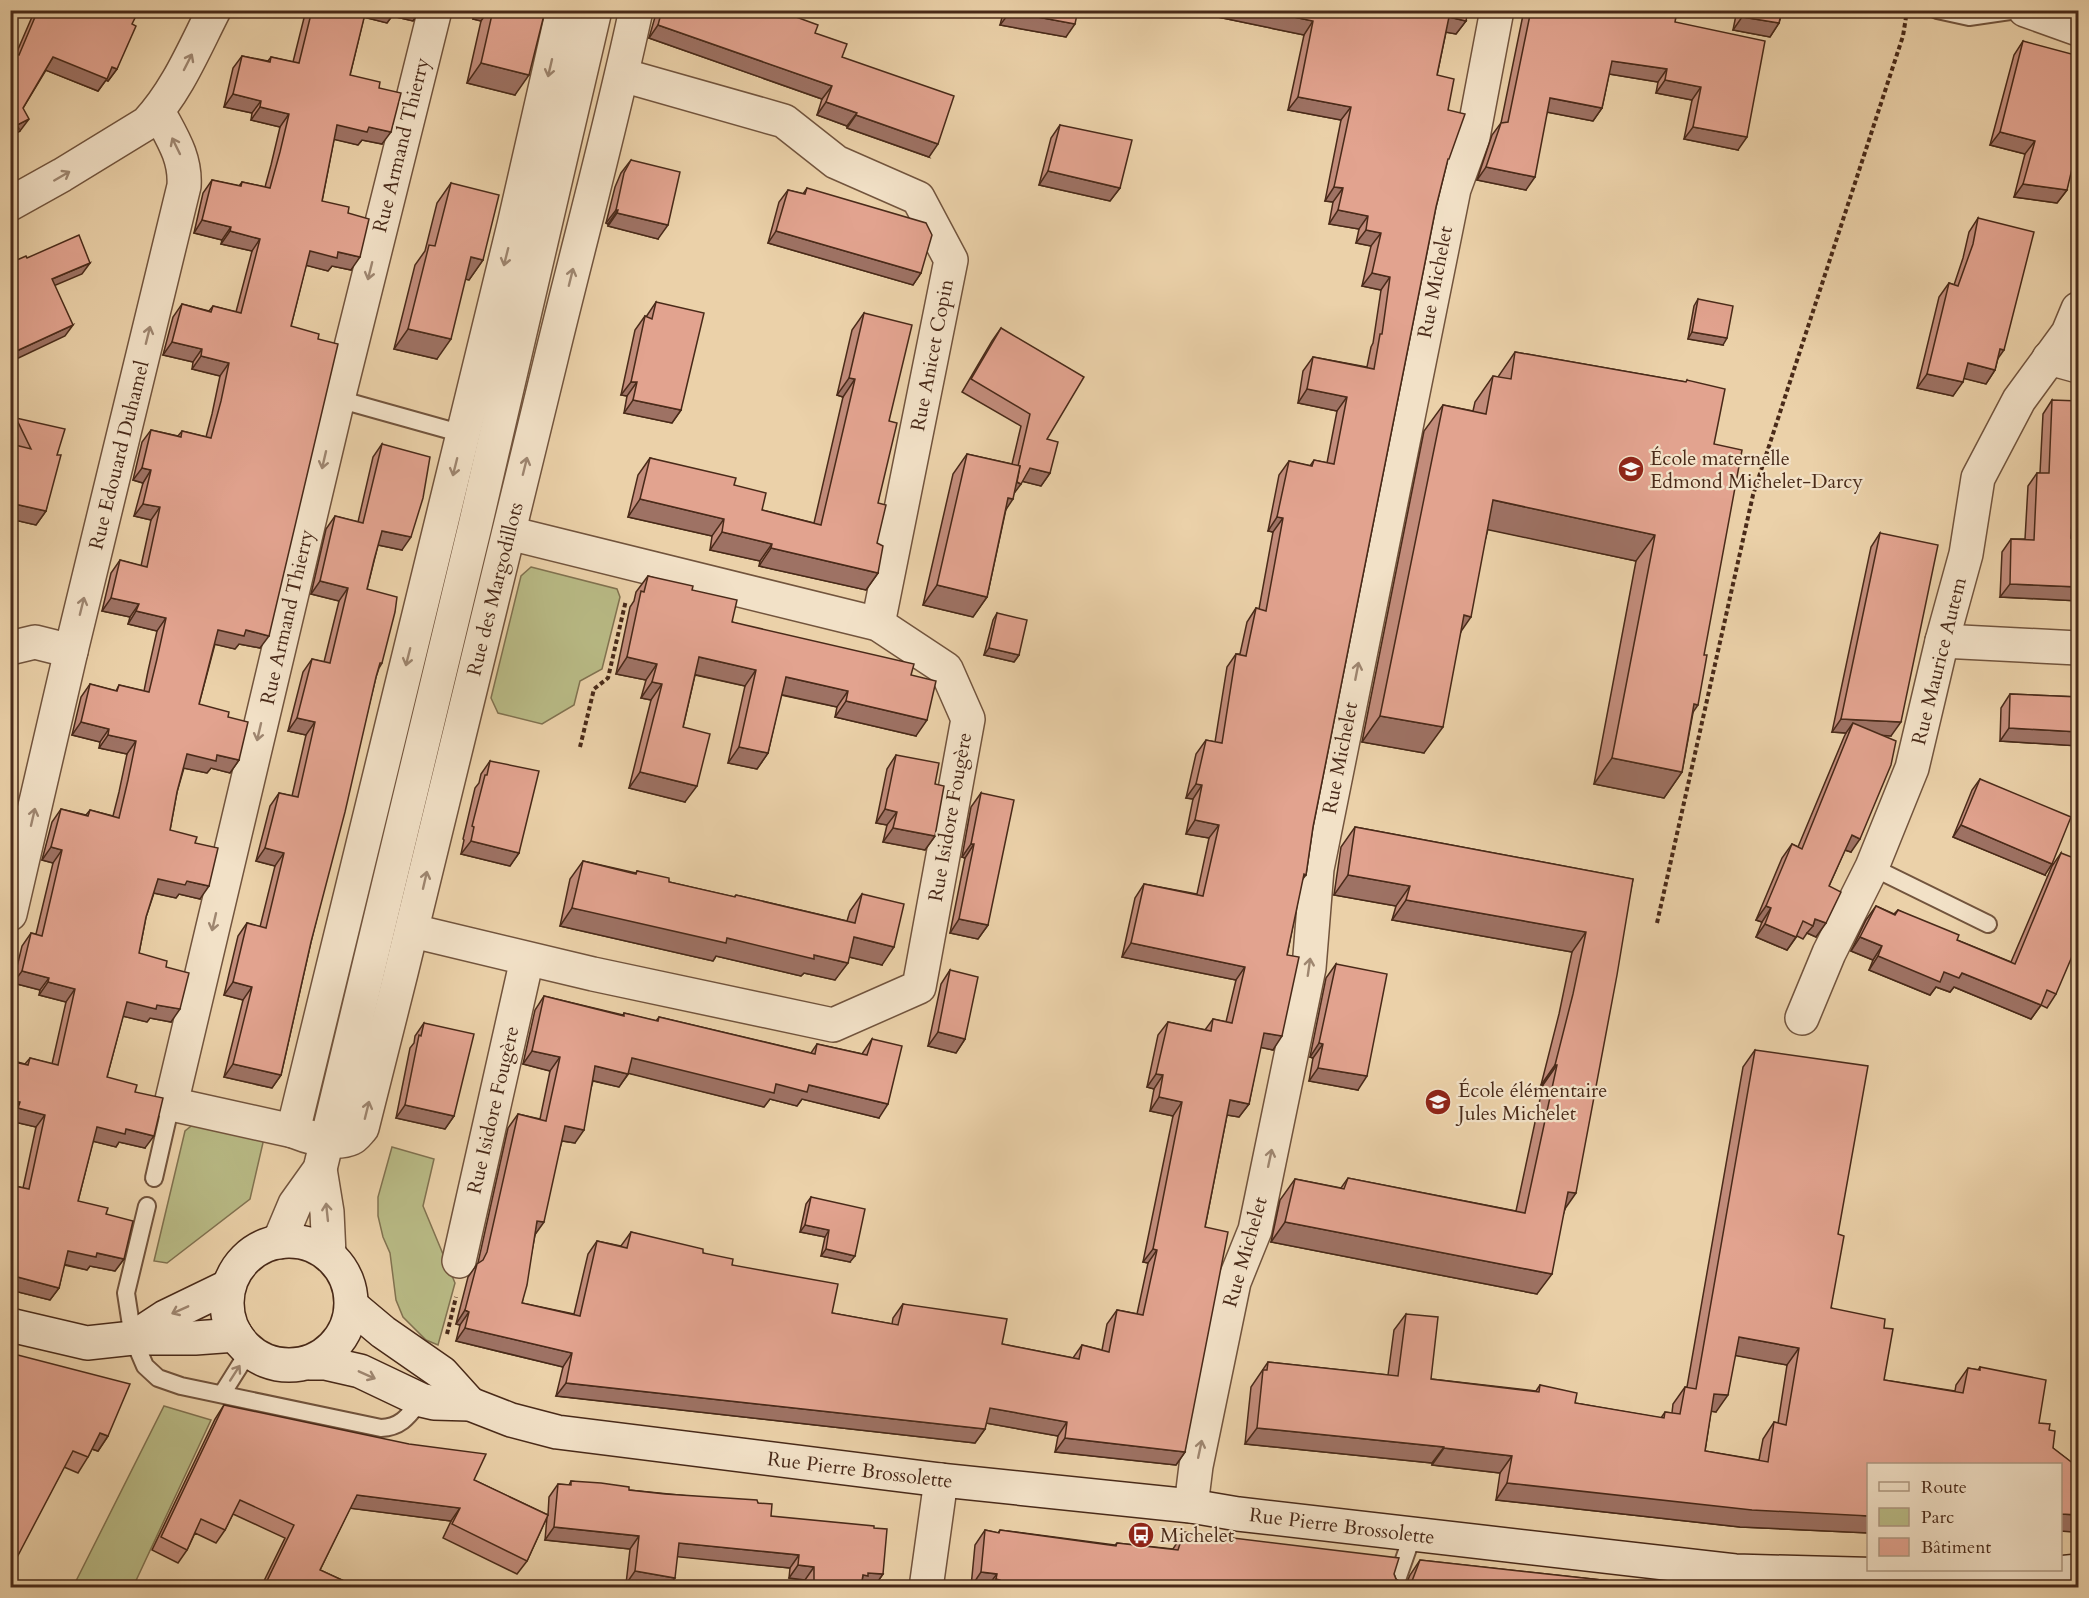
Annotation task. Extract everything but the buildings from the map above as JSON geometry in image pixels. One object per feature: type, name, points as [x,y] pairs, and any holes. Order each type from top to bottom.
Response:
[{"type":"street","points":[[10,204],[147,123],[158,111],[182,73],[214,10]]},
{"type":"street","name":"Rue Armand Thierry","points":[[171,1104],[338,399],[435,10]]},
{"type":"street","points":[[171,1104],[293,1131],[517,213],[563,10]]},
{"type":"street","name":"Rue des Margodillots","points":[[279,1242],[295,1204],[323,1155],[472,537],[595,10]]},
{"type":"street","name":"Rue des Margodillots","points":[[323,1155],[352,1138],[362,1128],[578,245],[622,75],[636,10]]},
{"type":"street","name":"Rue Michelet","points":[[1191,1506],[1234,1282],[1255,1230],[1307,980],[1317,869],[1454,189],[1473,137],[1497,10]]},
{"type":"street","points":[[2025,10],[2079,29]]},
{"type":"street","name":"Rue Anicet Copin","points":[[622,75],[784,122],[836,162],[918,198],[951,260],[878,624]]},
{"type":"street","name":"Rue Edouard Duhamel","points":[[10,915],[183,186],[183,160],[158,111]]},
{"type":"street","name":"Rue Maurice Autem","points":[[1802,1018],[1828,953],[1872,867],[1912,768],[1942,641],[1966,554],[1978,478],[2019,400],[2064,362],[2068,333],[2079,309]]},
{"type":"street","name":"Rue Isidore Fougère","points":[[412,931],[527,959],[833,1025],[919,987],[968,719],[946,669],[878,624],[509,533]]},
{"type":"street","points":[[1942,641],[2079,648]]},
{"type":"street","points":[[10,648],[35,642],[71,651]]},
{"type":"street","name":"Rue Isidore Fougère","points":[[459,1261],[527,959]]},
{"type":"street","name":"Rue des Margodillots","points":[[293,1131],[306,1137],[323,1155],[329,1255]]},
{"type":"street","points":[[297,1241],[314,1246],[329,1255],[342,1269],[350,1287],[352,1306],[349,1324],[340,1341],[326,1354],[310,1363],[288,1366],[268,1362],[242,1343],[229,1320],[227,1303],[229,1286],[237,1270],[248,1257],[262,1247],[279,1242],[297,1241]]},
{"type":"street","points":[[133,1338],[165,1317],[229,1286]]},
{"type":"street","name":"Rue Pierre Brossolette","points":[[352,1306],[383,1332],[442,1373],[470,1404]]},
{"type":"street","points":[[10,1325],[87,1343],[133,1338],[195,1338],[242,1343]]},
{"type":"street","name":"Rue Pierre Brossolette","points":[[310,1363],[325,1363],[360,1371],[421,1400],[434,1403],[470,1404],[511,1420],[557,1432],[941,1480],[1191,1506],[1238,1514],[1579,1555],[1735,1571],[1941,1576],[2028,1576],[2079,1571]]},
{"type":"street","points":[[926,1587],[941,1480]]},
{"type":"lane","points":[[1937,10],[1969,17],[2017,10]]},
{"type":"lane","points":[[338,399],[463,434]]},
{"type":"lane","points":[[1872,867],[1988,924]]},
{"type":"lane","points":[[154,1178],[171,1104]]},
{"type":"lane","points":[[147,1206],[126,1293],[133,1338],[145,1366],[158,1378],[181,1386],[381,1428],[393,1427],[405,1420],[421,1400]]},
{"type":"lane","points":[[222,1395],[242,1343]]},
{"type":"lane","points":[[1394,1587],[1413,1534]]},
{"type":"path","points":[[1657,923],[1753,495],[1903,36],[1907,10]]},
{"type":"path","points":[[580,747],[594,689],[608,678],[634,564]]},
{"type":"path","points":[[434,1368],[443,1347],[461,1280],[459,1261]]},
{"type":"green space","points":[[531,567],[617,589],[620,597],[602,669],[580,681],[574,705],[542,724],[498,713],[491,698],[521,576]]},
{"type":"green space","points":[[200,1119],[265,1134],[250,1199],[167,1263],[154,1261],[185,1131]]},
{"type":"green space","points":[[392,1147],[434,1159],[423,1206],[455,1283],[438,1345],[426,1340],[403,1317],[396,1300],[390,1253],[378,1216],[378,1197]]},
{"type":"green space","points":[[164,1406],[211,1420],[133,1587],[73,1587]]},
{"type":"place","name":"École maternelle Edmond Michelet-Darcy","points":[[1631,469]]},
{"type":"place","name":"École élémentaire Jules Michelet","points":[[1438,1102]]},
{"type":"place","name":"Michelet","points":[[1141,1535]]}]
